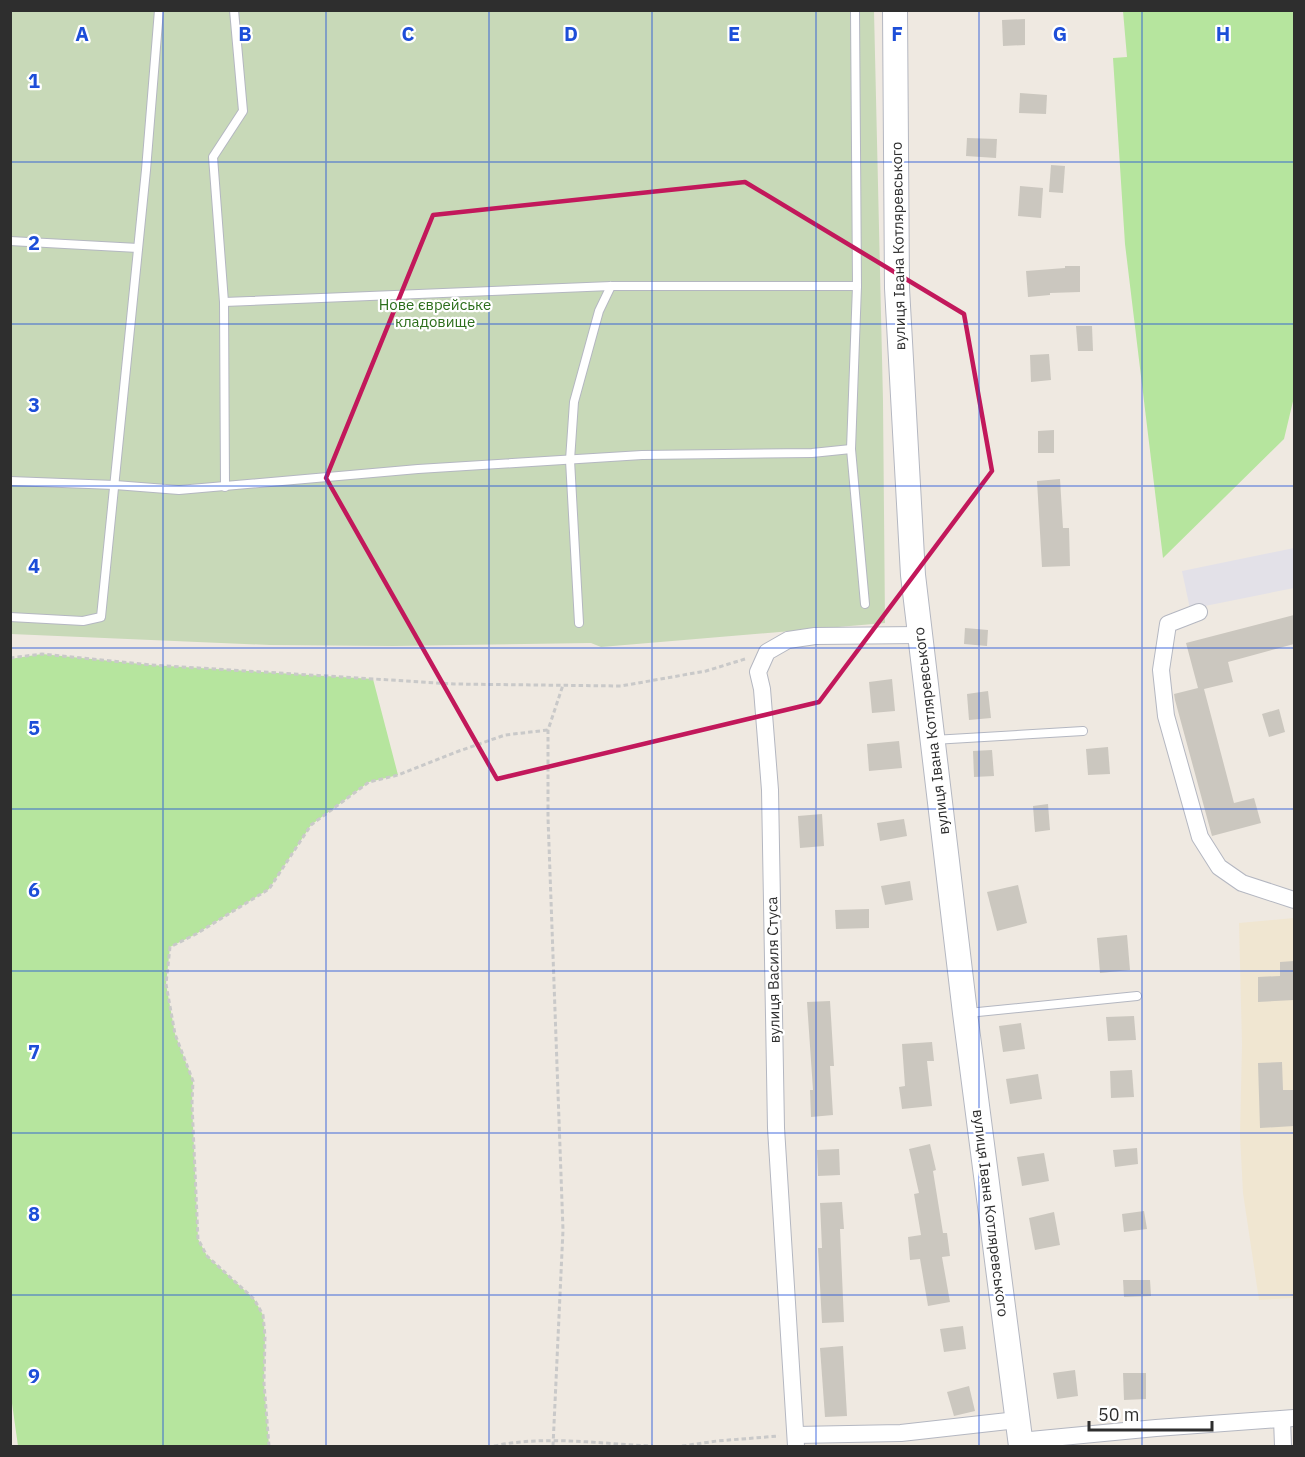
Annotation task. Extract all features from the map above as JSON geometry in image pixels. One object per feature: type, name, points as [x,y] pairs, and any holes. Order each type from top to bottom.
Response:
[{"type":"street","name":"вулиця Івана Котляревського","points":[[895,10],[897,288],[913,575],[965,1014],[1019,1436]]},
{"type":"street","points":[[1199,612],[1168,624],[1161,670],[1166,716],[1200,837],[1219,867],[1242,883],[1294,900]]},
{"type":"street","points":[[767,652],[788,639],[815,636],[920,635]]},
{"type":"street","name":"вулиця Василя Стуса","points":[[767,652],[758,672],[762,688],[770,790],[776,1128],[796,1441]]},
{"type":"street","points":[[796,1441],[901,1434],[1019,1436],[1288,1419],[1283,1446]]},
{"type":"lane","points":[[10,617],[83,621],[100,618],[138,248],[159,10]]},
{"type":"lane","points":[[225,487],[224,302],[213,157],[243,111],[234,10]]},
{"type":"lane","points":[[855,10],[857,286],[851,449],[865,604]]},
{"type":"lane","points":[[10,241],[138,248]]},
{"type":"lane","points":[[224,302],[611,286],[857,286]]},
{"type":"lane","points":[[579,623],[570,460],[574,402],[599,311],[611,286]]},
{"type":"lane","points":[[10,481],[115,484],[180,490],[418,469],[642,455],[812,453],[851,449]]},
{"type":"lane","points":[[932,740],[1083,731]]},
{"type":"lane","points":[[965,1014],[1137,996]]},
{"type":"path","points":[[10,658],[42,654],[151,664],[454,684],[621,686],[706,671],[767,652]]},
{"type":"path","points":[[554,1446],[563,1230],[548,818],[548,730],[563,685]]},
{"type":"path","points":[[269,1446],[264,1383],[263,1315],[254,1299],[207,1256],[198,1239],[193,1081],[175,1035],[166,984],[170,947],[196,934],[269,889],[311,825],[369,782],[398,775],[505,735],[548,730]]},
{"type":"path","points":[[494,1446],[553,1441],[653,1446]]},
{"type":"path","points":[[682,1446],[717,1441],[796,1441]]},
{"type":"highlighted area","points":[[745,182],[964,314],[992,471],[819,702],[497,779],[326,478],[433,215]]},
{"type":"shaded area","points":[[1294,548],[1294,588],[1190,609],[1182,571]]},
{"type":"shaded area","points":[[1294,918],[1294,1298],[1259,1300],[1243,1193],[1240,1135],[1242,1044],[1239,923]]},
{"type":"green space","name":"Нове єврейське кладовище","points":[[11,11],[874,11],[883,401],[885,623],[601,647],[591,643],[270,645],[11,634]]},
{"type":"green space","points":[[1123,11],[1294,11],[1294,397],[1284,439],[1163,558],[1125,244],[1113,58],[1127,57]]},
{"type":"green space","points":[[42,654],[151,665],[373,679],[398,775],[369,782],[311,825],[269,889],[196,934],[170,947],[166,984],[175,1034],[193,1081],[198,1239],[207,1256],[254,1299],[263,1315],[264,1383],[269,1446],[18,1446],[10,1389],[10,659]]},
{"type":"building","points":[[1025,19],[1025,45],[1003,46],[1002,20]]},
{"type":"building","points":[[1020,93],[1047,95],[1046,114],[1019,113]]},
{"type":"building","points":[[967,138],[997,139],[996,158],[966,156]]},
{"type":"building","points":[[1051,165],[1065,166],[1063,193],[1049,192]]},
{"type":"building","points":[[1020,186],[1043,188],[1041,218],[1018,216]]},
{"type":"building","points":[[1065,266],[1080,266],[1080,292],[1050,293],[1050,295],[1028,297],[1026,271],[1065,268]]},
{"type":"building","points":[[1076,326],[1092,326],[1093,351],[1078,351]]},
{"type":"building","points":[[1049,354],[1051,380],[1031,382],[1030,355]]},
{"type":"building","points":[[1054,430],[1054,453],[1038,453],[1038,431]]},
{"type":"building","points":[[1060,479],[1063,528],[1069,528],[1070,566],[1042,567],[1037,481]]},
{"type":"building","points":[[1294,615],[1294,644],[1228,662],[1233,682],[1204,689],[1234,803],[1254,798],[1261,823],[1212,836],[1174,694],[1198,688],[1186,643]]},
{"type":"building","points":[[965,628],[988,630],[987,646],[964,644]]},
{"type":"building","points":[[892,679],[895,711],[872,713],[869,682]]},
{"type":"building","points":[[988,691],[991,718],[969,720],[967,694]]},
{"type":"building","points":[[1279,709],[1285,732],[1269,737],[1262,714]]},
{"type":"building","points":[[899,741],[902,768],[869,771],[867,744]]},
{"type":"building","points":[[1108,747],[1110,774],[1088,775],[1086,749]]},
{"type":"building","points":[[992,750],[994,776],[974,777],[973,751]]},
{"type":"building","points":[[1048,804],[1050,830],[1035,832],[1033,806]]},
{"type":"building","points":[[822,814],[824,846],[800,848],[798,816]]},
{"type":"building","points":[[904,819],[907,836],[880,841],[877,823]]},
{"type":"building","points":[[910,881],[913,900],[885,905],[881,886]]},
{"type":"building","points":[[1018,885],[1027,923],[997,931],[987,892]]},
{"type":"building","points":[[869,909],[869,928],[836,929],[835,910]]},
{"type":"building","points":[[1127,935],[1130,970],[1100,973],[1097,938]]},
{"type":"building","points":[[1294,961],[1294,1000],[1258,1002],[1258,977],[1280,976],[1280,962]]},
{"type":"building","points":[[830,1001],[834,1066],[830,1066],[833,1115],[811,1117],[810,1090],[813,1090],[807,1002]]},
{"type":"building","points":[[1134,1016],[1136,1040],[1108,1041],[1106,1017]]},
{"type":"building","points":[[1021,1023],[1025,1049],[1003,1052],[999,1026]]},
{"type":"building","points":[[932,1042],[934,1061],[927,1061],[932,1106],[902,1109],[899,1087],[905,1086],[902,1044]]},
{"type":"building","points":[[1282,1062],[1283,1090],[1294,1090],[1294,1126],[1260,1128],[1258,1063]]},
{"type":"building","points":[[1132,1070],[1134,1097],[1111,1098],[1110,1071]]},
{"type":"building","points":[[1038,1074],[1042,1099],[1010,1104],[1006,1079]]},
{"type":"building","points":[[930,1144],[936,1170],[933,1171],[943,1233],[947,1233],[950,1256],[942,1257],[950,1302],[928,1306],[920,1259],[910,1260],[908,1237],[921,1235],[914,1194],[919,1193],[909,1149]]},
{"type":"building","points":[[1137,1148],[1138,1164],[1115,1167],[1113,1150]]},
{"type":"building","points":[[839,1149],[840,1175],[818,1176],[817,1150]]},
{"type":"building","points":[[1044,1153],[1049,1181],[1022,1186],[1017,1157]]},
{"type":"building","points":[[842,1202],[844,1229],[840,1229],[844,1322],[822,1323],[818,1248],[822,1248],[820,1203]]},
{"type":"building","points":[[1144,1211],[1147,1229],[1124,1232],[1122,1214]]},
{"type":"building","points":[[1054,1212],[1060,1245],[1035,1250],[1029,1218]]},
{"type":"building","points":[[1123,1280],[1150,1280],[1151,1296],[1124,1297]]},
{"type":"building","points":[[963,1326],[966,1349],[944,1352],[940,1329]]},
{"type":"building","points":[[843,1346],[847,1416],[825,1417],[820,1348]]},
{"type":"building","points":[[1075,1370],[1078,1396],[1057,1399],[1053,1373]]},
{"type":"building","points":[[1123,1373],[1146,1373],[1146,1399],[1124,1400]]},
{"type":"building","points":[[969,1386],[975,1411],[954,1416],[947,1392]]}]
